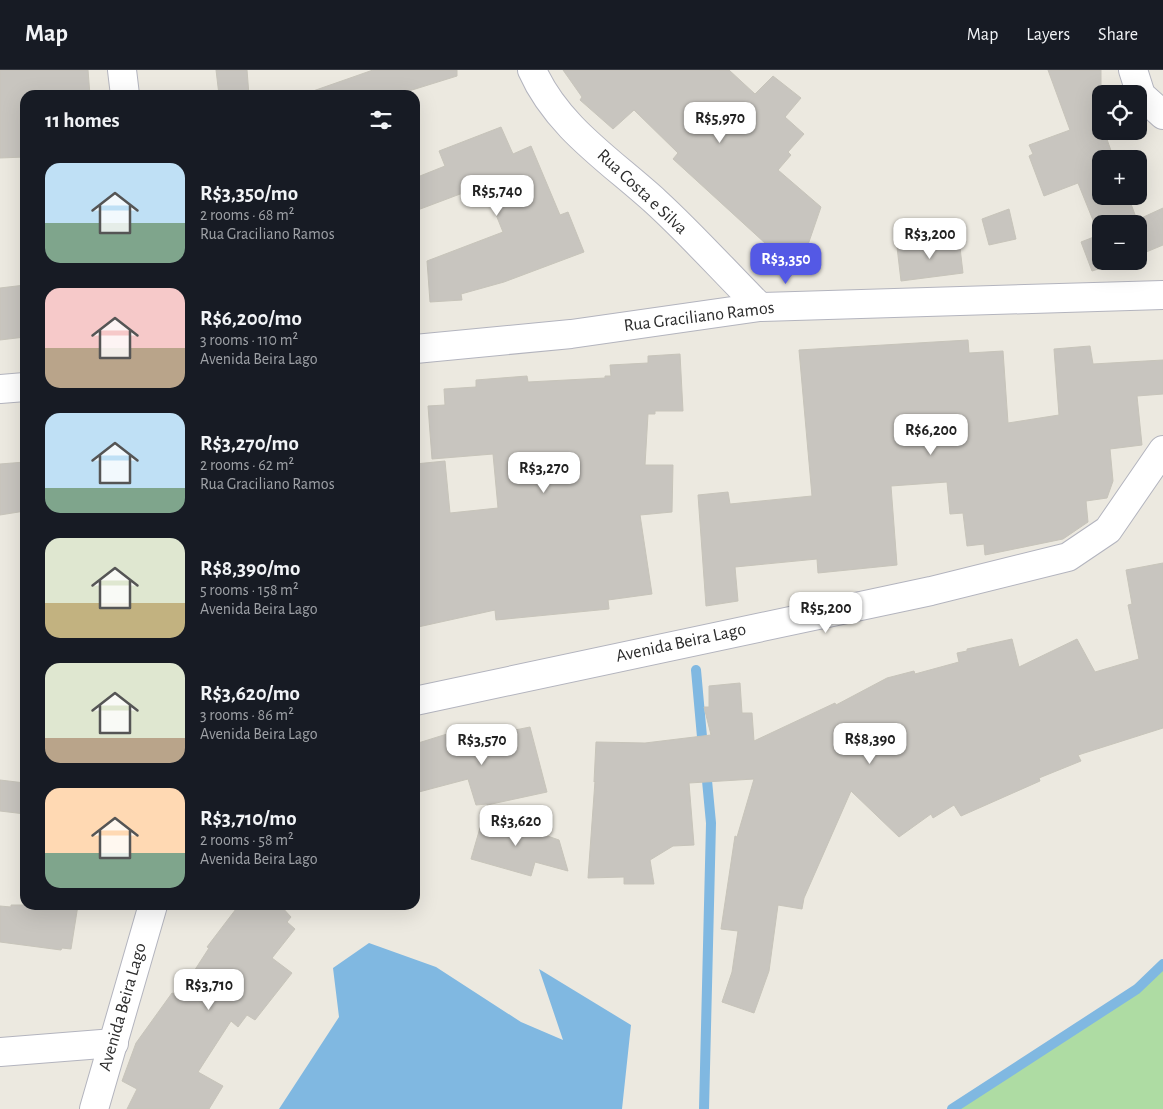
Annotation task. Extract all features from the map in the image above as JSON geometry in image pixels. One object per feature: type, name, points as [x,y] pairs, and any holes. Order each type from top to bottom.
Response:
[{"type":"street","points":[[122,70],[124,90]]},
{"type":"street","name":"Rua Costa e Silva","points":[[532,70],[552,105],[566,123],[656,202],[760,307]]},
{"type":"street","points":[[1133,70],[1141,95],[1163,115]]},
{"type":"street","name":"Rua Graciliano Ramos","points":[[420,349],[571,334],[760,307],[1163,294]]},
{"type":"street","points":[[0,389],[20,387]]},
{"type":"street","name":"Avenida Beira Lago","points":[[420,700],[931,591],[1068,557],[1108,530],[1163,450]]},
{"type":"street","name":"Avenida Beira Lago","points":[[94,1109],[152,910]]},
{"type":"street","points":[[0,1052],[114,1043]]},
{"type":"green space","points":[[1163,964],[1163,1109],[952,1109],[1137,989]]},
{"type":"water","points":[[369,943],[436,967],[521,1022],[563,1040],[539,969],[631,1025],[622,1109],[279,1109],[339,1017],[333,968]]},
{"type":"building","points":[[0,70],[88,70],[90,90],[20,90],[20,157],[0,158]]},
{"type":"building","points":[[216,70],[247,70],[249,90],[218,90]]},
{"type":"building","points":[[373,70],[457,70],[457,76],[412,90],[316,90]]},
{"type":"building","points":[[563,70],[729,70],[755,94],[773,76],[801,98],[785,117],[804,134],[788,152],[791,155],[778,170],[821,207],[801,265],[787,280],[757,255],[766,244],[673,159],[678,153],[634,110],[613,129],[580,100],[582,97]]},
{"type":"building","points":[[1048,70],[1101,70],[1101,85],[1092,85],[1092,140],[1107,140],[1111,150],[1092,150],[1092,205],[1131,205],[1135,215],[1092,215],[1092,218],[1078,183],[1044,196],[1029,156],[1033,154],[1029,145],[1070,130]]},
{"type":"building","points":[[501,127],[513,154],[531,146],[560,215],[568,212],[584,252],[504,282],[461,294],[462,300],[430,302],[427,261],[503,232],[484,185],[420,209],[420,176],[445,166],[439,151]]},
{"type":"building","points":[[1163,208],[1163,245],[1147,252],[1147,215]]},
{"type":"building","points":[[1009,209],[1016,239],[989,245],[982,219]]},
{"type":"building","points":[[1092,238],[1092,270],[1095,270],[1092,271],[1081,242]]},
{"type":"building","points":[[959,239],[963,273],[901,281],[897,247]]},
{"type":"building","points":[[20,286],[20,338],[0,340],[0,288]]},
{"type":"building","points":[[968,340],[969,353],[1003,351],[1008,423],[1059,415],[1054,349],[1090,346],[1093,364],[1163,360],[1163,394],[1137,396],[1142,445],[1110,449],[1113,481],[1107,498],[1086,501],[1088,522],[1063,539],[985,555],[984,544],[967,546],[963,513],[950,514],[947,482],[891,486],[897,565],[818,573],[817,559],[735,567],[738,601],[706,606],[698,495],[728,492],[730,504],[812,496],[799,350]]},
{"type":"building","points":[[680,354],[683,411],[655,411],[655,414],[648,414],[645,465],[673,465],[672,512],[640,515],[652,594],[608,600],[609,609],[496,620],[495,610],[420,627],[420,464],[445,461],[450,513],[498,508],[493,454],[432,459],[428,406],[445,405],[444,389],[476,387],[476,380],[527,376],[528,382],[605,378],[605,376],[611,376],[610,365],[648,363],[648,356]]},
{"type":"building","points":[[20,462],[20,512],[0,515],[0,464]]},
{"type":"building","points":[[1163,563],[1163,728],[1078,755],[1081,761],[1039,778],[1040,781],[961,816],[954,805],[933,818],[931,814],[899,837],[851,791],[804,898],[802,909],[778,905],[769,971],[754,1013],[722,1002],[732,972],[738,931],[721,929],[735,836],[737,837],[754,779],[689,783],[694,845],[673,846],[650,860],[654,884],[624,884],[624,877],[588,878],[596,742],[645,743],[711,735],[704,707],[709,707],[709,686],[740,683],[742,713],[752,713],[754,741],[835,703],[836,705],[887,678],[914,671],[915,674],[959,662],[957,653],[1012,639],[1019,667],[1077,639],[1095,672],[1139,659],[1128,605],[1132,604],[1126,570]]},
{"type":"building","points":[[530,727],[547,792],[487,805],[476,805],[468,779],[420,792],[420,742],[447,734],[450,743]]},
{"type":"building","points":[[0,780],[20,782],[20,813],[0,811]]},
{"type":"building","points":[[484,814],[559,840],[568,871],[535,862],[531,876],[471,859]]},
{"type":"building","points":[[11,905],[20,905],[20,910],[77,910],[71,949],[62,948],[61,950],[0,942],[0,906],[11,907]]},
{"type":"building","points":[[235,910],[285,910],[291,917],[287,922],[295,929],[272,958],[292,973],[255,1020],[247,1015],[238,1027],[231,1021],[198,1072],[223,1086],[209,1109],[127,1109],[137,1089],[122,1081],[136,1043],[172,993],[178,996],[209,948],[207,947]]},
{"type":"waterway","points":[[696,670],[703,748]]},
{"type":"waterway","points":[[704,1109],[711,823],[706,770]]},
{"type":"waterway","points":[[952,1109],[1137,989],[1163,964]]}]
